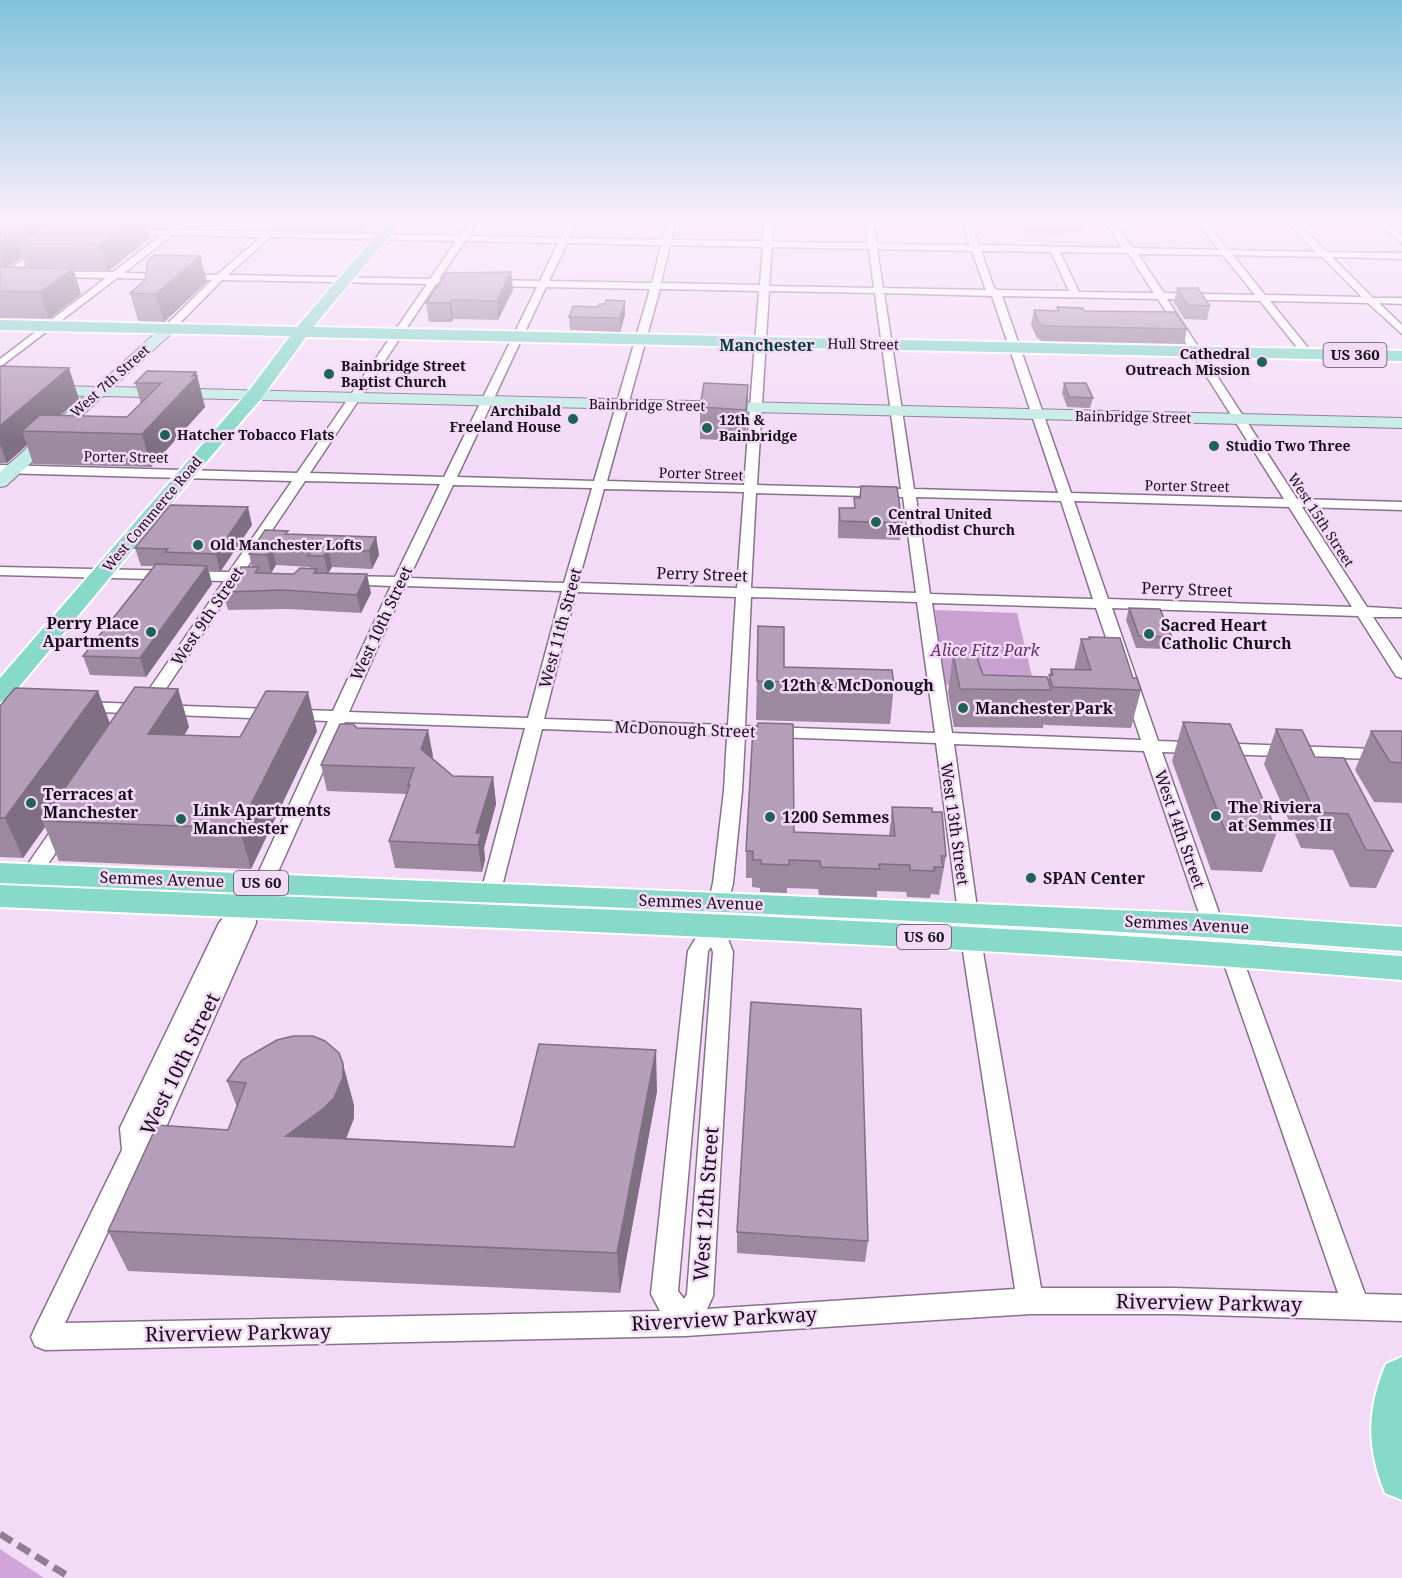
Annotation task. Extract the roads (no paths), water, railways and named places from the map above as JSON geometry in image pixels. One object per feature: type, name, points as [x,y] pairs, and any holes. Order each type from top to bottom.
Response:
[{"type":"main road","points":[[293,332],[325,295]]},
{"type":"main road","name":"Hull Street","points":[[0,325],[1402,356]]},
{"type":"main road","name":"West Commerce Road","points":[[0,694],[90,573],[175,473],[233,395],[293,332]]},
{"type":"main road","name":"West Commerce Road","points":[[175,473],[254,396],[293,332]]},
{"type":"main road","name":"West Commerce Road","points":[[0,663],[90,573]]},
{"type":"main road","name":"Semmes Avenue","points":[[12,885],[969,926],[1213,925],[1402,939]]},
{"type":"main road","name":"Semmes Avenue","points":[[969,926],[1230,954],[1402,968]]},
{"type":"main road","points":[[1402,1379],[1394,1408],[1394,1430],[1396,1454],[1402,1476]]},
{"type":"street","points":[[0,364],[91,295]]},
{"type":"street","points":[[168,329],[202,295]]},
{"type":"street","name":"West 9th Street","points":[[130,729],[424,295]]},
{"type":"street","name":"West 10th Street","points":[[45,1337],[134,1150],[151,1134],[246,923],[254,895],[447,482],[538,295]]},
{"type":"street","name":"West 11th Street","points":[[488,906],[570,587],[653,295]]},
{"type":"street","name":"West 12th Street","points":[[716,914],[723,952],[700,1296],[685,1323],[664,1294],[698,951],[716,914],[723,883],[733,791],[735,731],[765,295]]},
{"type":"street","name":"West 13th Street","points":[[881,295],[957,826],[969,926],[1030,1301]]},
{"type":"street","name":"West 14th Street","points":[[997,295],[1213,925],[1230,954],[1356,1306]]},
{"type":"street","points":[[1102,295],[1402,301]]},
{"type":"street","points":[[1259,295],[1308,354]]},
{"type":"street","points":[[1366,295],[1402,331]]},
{"type":"street","name":"West 15th Street","points":[[1160,296],[1402,673]]},
{"type":"street","name":"West 7th Street","points":[[0,483],[7,469],[168,329]]},
{"type":"street","name":"Bainbridge Street","points":[[0,389],[1402,423]]},
{"type":"street","name":"Porter Street","points":[[7,469],[1402,506]]},
{"type":"street","points":[[0,571],[268,577]]},
{"type":"street","name":"Perry Street","points":[[325,579],[1402,613]]},
{"type":"street","name":"McDonough Street","points":[[63,706],[338,718],[1402,755]]},
{"type":"street","points":[[12,885],[78,805]]},
{"type":"street","name":"Riverview Parkway","points":[[45,1337],[685,1323],[1030,1301],[1162,1301],[1402,1308]]},
{"type":"railway","points":[[0,1534],[71,1578]]},
{"type":"place","name":"Cathedral Outreach Mission","points":[[1262,362]]},
{"type":"place","name":"Bainbridge Street Baptist Church","points":[[329,374]]},
{"type":"place","name":"Archibald Freeland House","points":[[573,419]]},
{"type":"place","name":"12th & Bainbridge","points":[[707,428]]},
{"type":"place","name":"Hatcher Tobacco Flats","points":[[165,435]]},
{"type":"place","name":"Studio Two Three","points":[[1214,446]]},
{"type":"place","name":"Central United Methodist Church","points":[[876,522]]},
{"type":"place","name":"Old Manchester Lofts","points":[[198,545]]},
{"type":"place","name":"Perry Place Apartments","points":[[151,632]]},
{"type":"place","name":"Sacred Heart Catholic Church","points":[[1149,634]]},
{"type":"place","name":"12th & McDonough","points":[[769,685]]},
{"type":"place","name":"Manchester Park","points":[[963,708]]},
{"type":"place","name":"Terraces at Manchester","points":[[31,803]]},
{"type":"place","name":"The Riviera at Semmes II","points":[[1216,816]]},
{"type":"place","name":"1200 Semmes","points":[[770,817]]},
{"type":"place","name":"Link Apartments Manchester","points":[[181,819]]},
{"type":"place","name":"SPAN Center","points":[[1031,878]]},
{"type":"district","name":"Manchester","points":[[767,345]]},
{"type":"park label","name":"Alice Fitz Park","points":[[985,650]]}]
